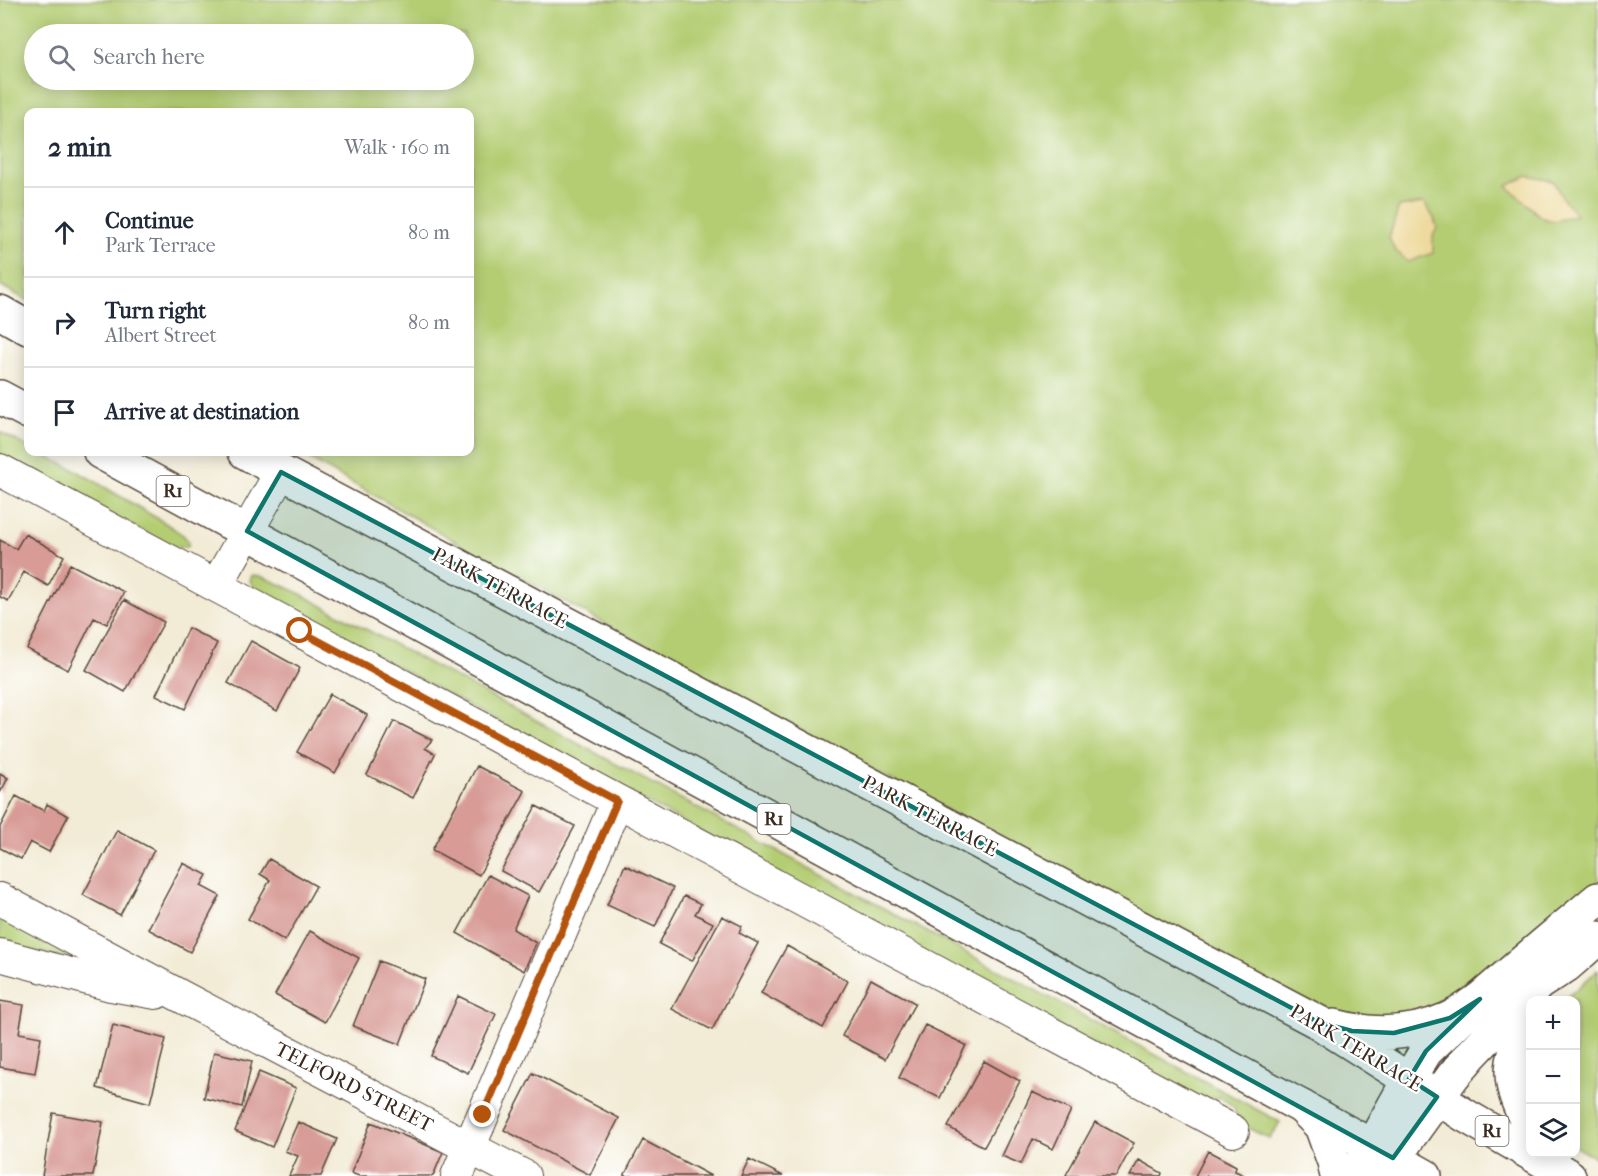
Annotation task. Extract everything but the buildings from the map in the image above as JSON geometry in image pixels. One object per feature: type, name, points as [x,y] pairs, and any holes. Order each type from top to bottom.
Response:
[{"type":"main road","points":[[0,312],[24,326]]},
{"type":"main road","points":[[0,397],[24,410]]},
{"type":"main road","name":"R1","points":[[107,456],[1302,1107],[1382,1160],[1425,1176]]},
{"type":"main road","name":"PARK TERRACE","points":[[252,456],[1318,1022],[1437,1097],[1553,1164]]},
{"type":"main road","points":[[1382,1160],[1409,1079],[1426,1051],[1480,999],[1598,899]]},
{"type":"main road","points":[[1355,1176],[1382,1160],[1470,1056],[1539,983],[1567,965],[1598,938]]},
{"type":"main road","points":[[1547,996],[1567,965]]},
{"type":"main road","points":[[1318,1022],[1352,1031],[1394,1033],[1450,1018],[1480,999]]},
{"type":"main road","points":[[1526,1028],[1514,1052],[1511,1067],[1517,1099],[1526,1118]]},
{"type":"main road","points":[[1302,1107],[1321,1126],[1335,1162],[1336,1176]]},
{"type":"street","points":[[0,470],[1233,1131]]},
{"type":"street","points":[[216,586],[281,472]]},
{"type":"street","points":[[457,1176],[617,801]]},
{"type":"street","name":"TELFORD STREET","points":[[0,898],[184,998],[524,1176]]},
{"type":"street","name":"TELFORD STREET","points":[[0,955],[111,985],[184,998]]},
{"type":"highlighted area","points":[[281,472],[1318,1022],[1352,1031],[1394,1033],[1450,1018],[1480,999],[1426,1051],[1409,1079],[1437,1097],[1393,1158],[247,531]]},
{"type":"green space","points":[[0,0],[1598,0],[1598,885],[1454,1002],[1414,1017],[1367,1018],[1321,1008],[1309,1008],[485,558],[304,456],[474,456],[474,108],[24,108],[24,299],[0,285]]},
{"type":"green space","points":[[0,432],[24,445],[24,456],[46,456],[79,472],[165,523],[183,535],[189,542],[187,547],[172,547],[0,457]]},
{"type":"green space","points":[[252,575],[263,577],[295,591],[1280,1122],[1269,1139],[1237,1122],[1234,1106],[1219,1097],[1199,1102],[257,591],[250,581]]},
{"type":"green space","points":[[0,910],[80,956],[79,961],[0,944]]},
{"type":"green space","points":[[1598,970],[1598,1159],[1580,1149],[1580,996],[1569,996]]},
{"type":"sand","points":[[1528,176],[1553,181],[1576,215],[1554,221],[1542,218],[1507,186]]},
{"type":"sand","points":[[1424,203],[1434,218],[1437,228],[1433,236],[1433,253],[1408,262],[1395,250],[1389,238],[1399,207]]},
{"type":"route","points":[[300,631],[617,801],[483,1115]]}]
